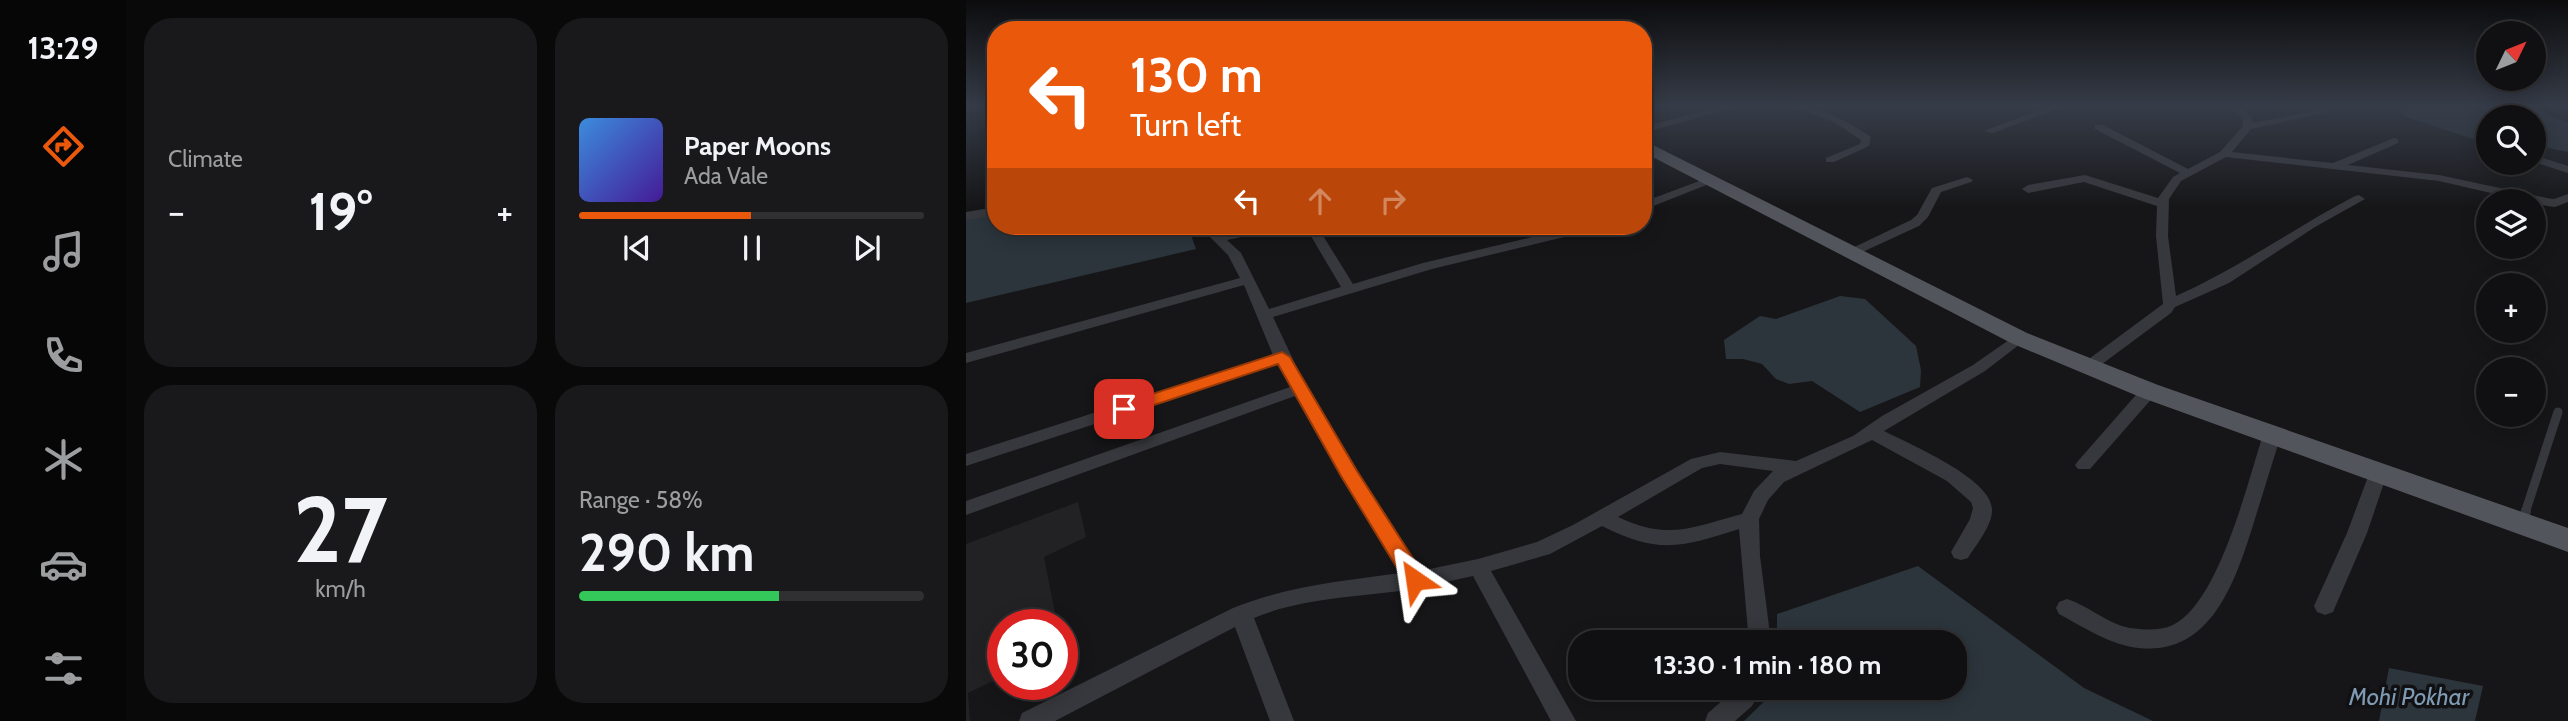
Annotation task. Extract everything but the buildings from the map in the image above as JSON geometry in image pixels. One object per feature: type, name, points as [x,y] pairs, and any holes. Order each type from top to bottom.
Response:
[{"type":"main road","points":[[1652,150],[2019,338],[2149,391],[2568,540]]},
{"type":"street","points":[[1830,160],[1864,145],[1866,141]]},
{"type":"street","points":[[2125,141],[2188,173]]},
{"type":"street","points":[[2170,304],[2162,248],[2163,204],[2171,186],[2188,173],[2224,154],[2236,141]]},
{"type":"street","points":[[2333,167],[2394,141]]},
{"type":"street","points":[[2224,154],[2450,180],[2555,203],[2568,198]]},
{"type":"street","points":[[2546,162],[2568,170]]},
{"type":"street","points":[[2028,188],[2085,178],[2163,204]]},
{"type":"street","points":[[1652,203],[1710,180]]},
{"type":"street","points":[[1851,252],[1915,223],[1922,216],[1936,190],[1967,180]]},
{"type":"street","points":[[2088,367],[2166,310],[2170,304],[2224,280],[2311,224],[2359,199]]},
{"type":"street","points":[[966,216],[987,212]]},
{"type":"street","points":[[1214,235],[1234,253],[1299,389],[1415,580]]},
{"type":"street","points":[[1316,235],[1350,290]]},
{"type":"street","points":[[1264,315],[1428,266],[1556,235]]},
{"type":"street","points":[[966,358],[1247,280]]},
{"type":"street","points":[[1759,630],[1750,556],[1749,519],[1761,496],[1777,477],[1871,432],[1979,368],[2019,338]]},
{"type":"street","points":[[966,460],[1282,357]]},
{"type":"street","points":[[966,508],[1299,389]]},
{"type":"street","points":[[2084,464],[2149,391]]},
{"type":"street","points":[[1871,432],[1964,483],[1980,498],[1983,506],[1981,516],[1961,552]]},
{"type":"street","points":[[2067,608],[2111,631],[2132,637],[2167,638],[2182,632],[2207,609],[2230,567],[2272,435]]},
{"type":"street","points":[[1031,721],[1241,614],[1270,603],[1315,593],[1415,580],[1478,567],[1542,548],[1697,463],[1720,458],[1799,468]]},
{"type":"street","points":[[2325,606],[2357,533],[2378,474]]},
{"type":"street","points":[[1601,517],[1632,532],[1659,539],[1675,538],[1749,519]]},
{"type":"street","points":[[1478,567],[1564,721]]},
{"type":"street","points":[[1241,614],[1282,721]]},
{"type":"street","points":[[1717,721],[1742,700]]},
{"type":"lane","points":[[2522,523],[2558,412]]},
{"type":"shaded area","points":[[1078,502],[1086,537],[1044,557],[1054,609],[987,609],[987,684],[968,693],[970,721],[966,721],[966,544]]},
{"type":"water","points":[[2546,141],[2568,141],[2568,152],[2546,147]]},
{"type":"water","points":[[987,214],[987,235],[1191,235],[1196,249],[966,303],[966,218]]},
{"type":"water","points":[[1840,296],[1865,299],[1916,346],[1921,370],[1920,387],[1860,412],[1812,381],[1789,384],[1776,379],[1762,364],[1743,359],[1726,359],[1724,340],[1760,316],[1776,319]]},
{"type":"water","points":[[1918,566],[2084,688],[2153,721],[1744,721],[1766,700],[1967,700],[1967,630],[1777,630],[1777,614]]},
{"type":"water","name":"Mohi Pokhar","points":[[2389,668],[2483,686],[2475,721],[2379,721]]},
{"type":"route","points":[[1124,409],[1282,357],[1350,476],[1415,580]]}]
